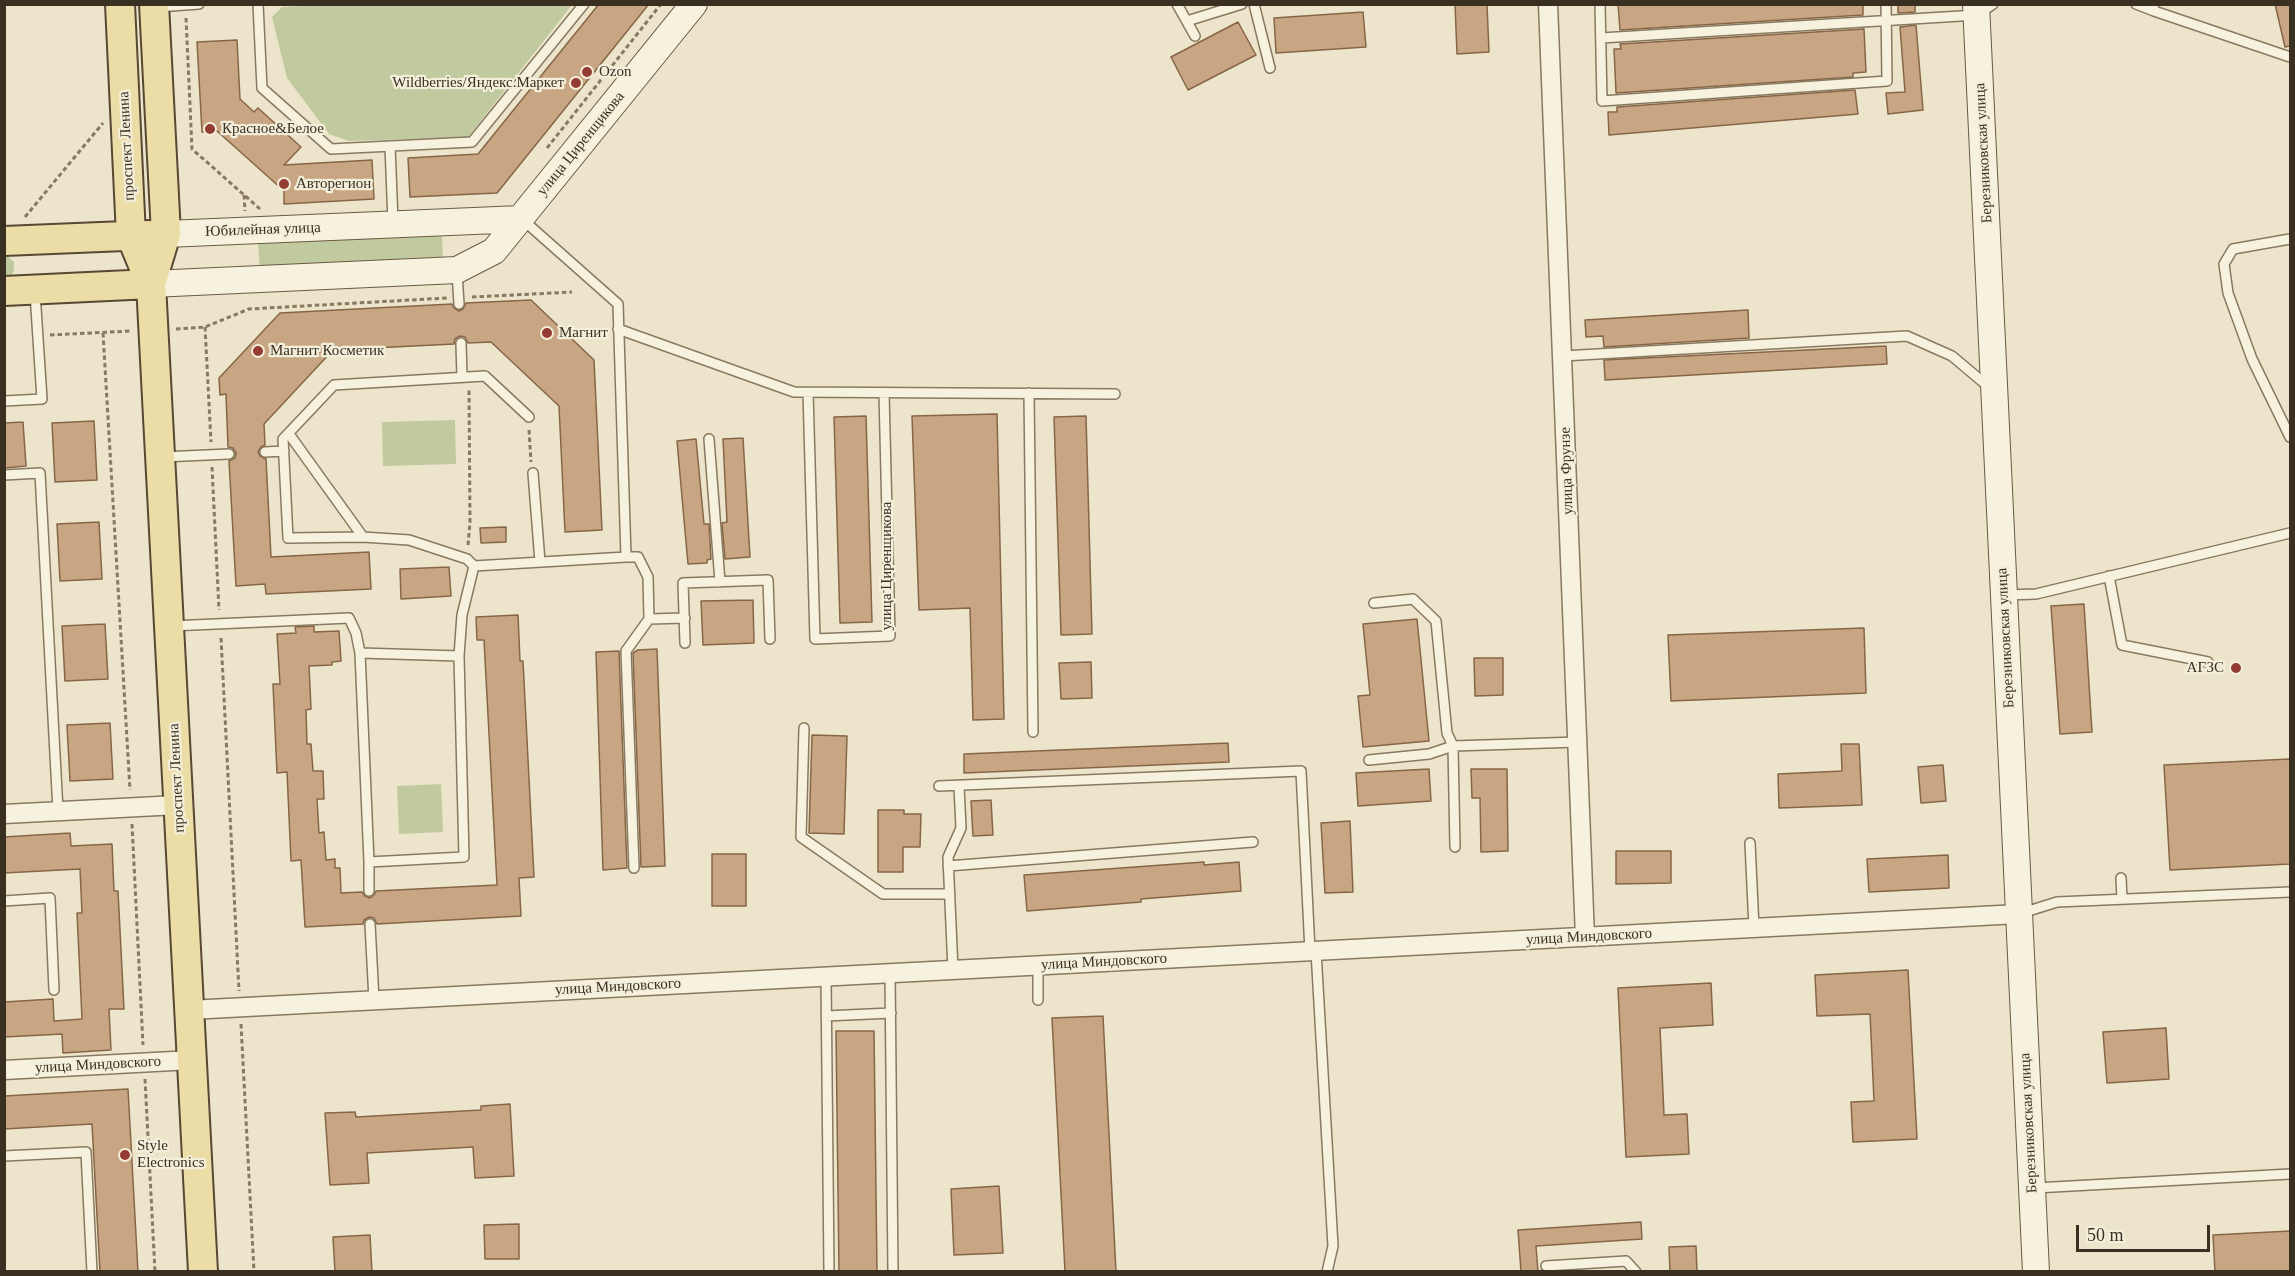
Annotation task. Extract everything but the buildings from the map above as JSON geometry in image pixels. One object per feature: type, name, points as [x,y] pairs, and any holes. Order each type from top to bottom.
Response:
[{"type":"main road","name":"проспект Ленина","points":[[120,4],[131,236],[151,284]]},
{"type":"main road","name":"проспект Ленина","points":[[155,6],[166,234],[151,284],[203,1272]]},
{"type":"main road","name":"Юбилейная улица","points":[[13,231],[131,236],[166,234]]},
{"type":"main road","points":[[4,291],[151,284]]},
{"type":"street","name":"улица Циренщикова","points":[[457,270],[494,251],[694,4]]},
{"type":"street","name":"улица Фрунзе","points":[[1548,4],[1585,937]]},
{"type":"street","name":"Березниковская улица","points":[[1982,8],[1996,393],[2036,1272]]},
{"type":"street","name":"Юбилейная улица","points":[[166,234],[522,219]]},
{"type":"street","points":[[151,284],[457,270]]},
{"type":"street","points":[[4,814],[178,805]]},
{"type":"street","name":"улица Миндовского","points":[[189,1010],[2019,914]]},
{"type":"street","name":"улица Миндовского","points":[[4,1070],[192,1060]]},
{"type":"lane","points":[[155,6],[199,4]]},
{"type":"lane","points":[[258,4],[262,88],[331,149],[472,142],[584,4]]},
{"type":"lane","points":[[1177,4],[1195,36]]},
{"type":"lane","points":[[1187,21],[1242,4]]},
{"type":"lane","points":[[1254,4],[1270,68]]},
{"type":"lane","points":[[1600,4],[1602,101],[1887,81],[1886,4]]},
{"type":"lane","points":[[2136,4],[2154,8],[2290,57]]},
{"type":"lane","points":[[1601,38],[1886,21],[1982,8]]},
{"type":"lane","points":[[390,146],[393,224]]},
{"type":"lane","points":[[522,219],[618,304],[626,557]]},
{"type":"lane","points":[[2290,240],[2233,249],[2224,264],[2228,293],[2252,359],[2290,437]]},
{"type":"lane","points":[[457,270],[459,301]]},
{"type":"lane","points":[[4,401],[42,399],[34,289]]},
{"type":"lane","points":[[618,329],[794,393],[1115,394]]},
{"type":"lane","points":[[1563,356],[1907,336],[1952,356],[1996,393]]},
{"type":"lane","points":[[461,344],[466,377]]},
{"type":"lane","points":[[529,417],[485,376],[334,385],[283,439],[288,538],[363,537],[410,540],[470,562],[540,562],[638,557],[648,577],[650,619],[626,651],[634,868]]},
{"type":"lane","name":"улица Циренщикова","points":[[808,392],[815,639],[890,636],[884,393]]},
{"type":"lane","points":[[1029,393],[1033,732]]},
{"type":"lane","points":[[289,434],[363,537]]},
{"type":"lane","points":[[709,439],[720,582]]},
{"type":"lane","points":[[265,452],[284,451]]},
{"type":"lane","points":[[160,457],[229,454]]},
{"type":"lane","points":[[532,468],[540,562]]},
{"type":"lane","points":[[4,475],[40,473],[58,811]]},
{"type":"lane","points":[[2005,595],[2036,594],[2290,533]]},
{"type":"lane","points":[[369,862],[464,857],[459,656],[470,562]]},
{"type":"lane","points":[[2109,576],[2122,645],[2208,662]]},
{"type":"lane","points":[[685,643],[683,583],[768,580],[771,639]]},
{"type":"lane","points":[[1374,603],[1413,598],[1436,621],[1447,733],[1453,746],[1455,848]]},
{"type":"lane","points":[[169,626],[348,618],[356,633],[360,653],[369,891]]},
{"type":"lane","points":[[650,619],[684,618]]},
{"type":"lane","points":[[360,653],[459,656]]},
{"type":"lane","points":[[804,728],[801,837],[883,894],[950,894]]},
{"type":"lane","points":[[1369,760],[1429,754],[1453,746],[1578,741]]},
{"type":"lane","points":[[939,786],[1301,771],[1333,1246],[1327,1272]]},
{"type":"lane","points":[[953,970],[948,857],[961,828],[959,786]]},
{"type":"lane","points":[[948,866],[1253,842]]},
{"type":"lane","points":[[1750,843],[1754,928]]},
{"type":"lane","points":[[2121,878],[2122,899]]},
{"type":"lane","points":[[2019,914],[2057,902],[2290,892]]},
{"type":"lane","points":[[4,901],[50,898],[54,990]]},
{"type":"lane","points":[[370,924],[374,1000]]},
{"type":"lane","points":[[1038,965],[1038,1000]]},
{"type":"lane","points":[[890,973],[893,1272]]},
{"type":"lane","points":[[826,976],[829,1272]]},
{"type":"lane","points":[[826,1016],[891,1013]]},
{"type":"lane","points":[[4,1156],[86,1152],[92,1272]]},
{"type":"lane","points":[[2032,1188],[2290,1174]]},
{"type":"lane","points":[[1546,1266],[1626,1261],[1636,1272]]},
{"type":"path","points":[[547,149],[661,4]]},
{"type":"path","points":[[186,5],[192,149],[267,215]]},
{"type":"path","points":[[13,231],[103,124]]},
{"type":"path","points":[[37,336],[205,327],[249,309],[459,301],[572,292]]},
{"type":"path","points":[[205,327],[254,1272]]},
{"type":"path","points":[[466,377],[470,562]]},
{"type":"path","points":[[529,434],[532,468]]},
{"type":"green space","points":[[572,5],[468,137],[349,141],[329,134],[287,78],[272,17],[282,7]]},
{"type":"green space","points":[[442,235],[443,264],[260,272],[258,242]]},
{"type":"green space","points":[[4,253],[14,262],[14,270],[11,277],[4,280]]},
{"type":"green space","points":[[455,420],[456,464],[383,466],[382,422]]},
{"type":"green space","points":[[441,784],[443,832],[399,834],[397,786]]},
{"type":"place","name":"Ozon","points":[[587,72]]},
{"type":"place","name":"Wildberries/Яндекс.Маркет","points":[[576,83]]},
{"type":"place","name":"Красное&Белое","points":[[210,129]]},
{"type":"place","name":"Авторегион","points":[[284,184]]},
{"type":"place","name":"Магнит","points":[[547,333]]},
{"type":"place","name":"Магнит Косметик","points":[[258,351]]},
{"type":"place","name":"АГЗС","points":[[2236,668]]},
{"type":"place","name":"Style Electronics","points":[[125,1155]]}]
